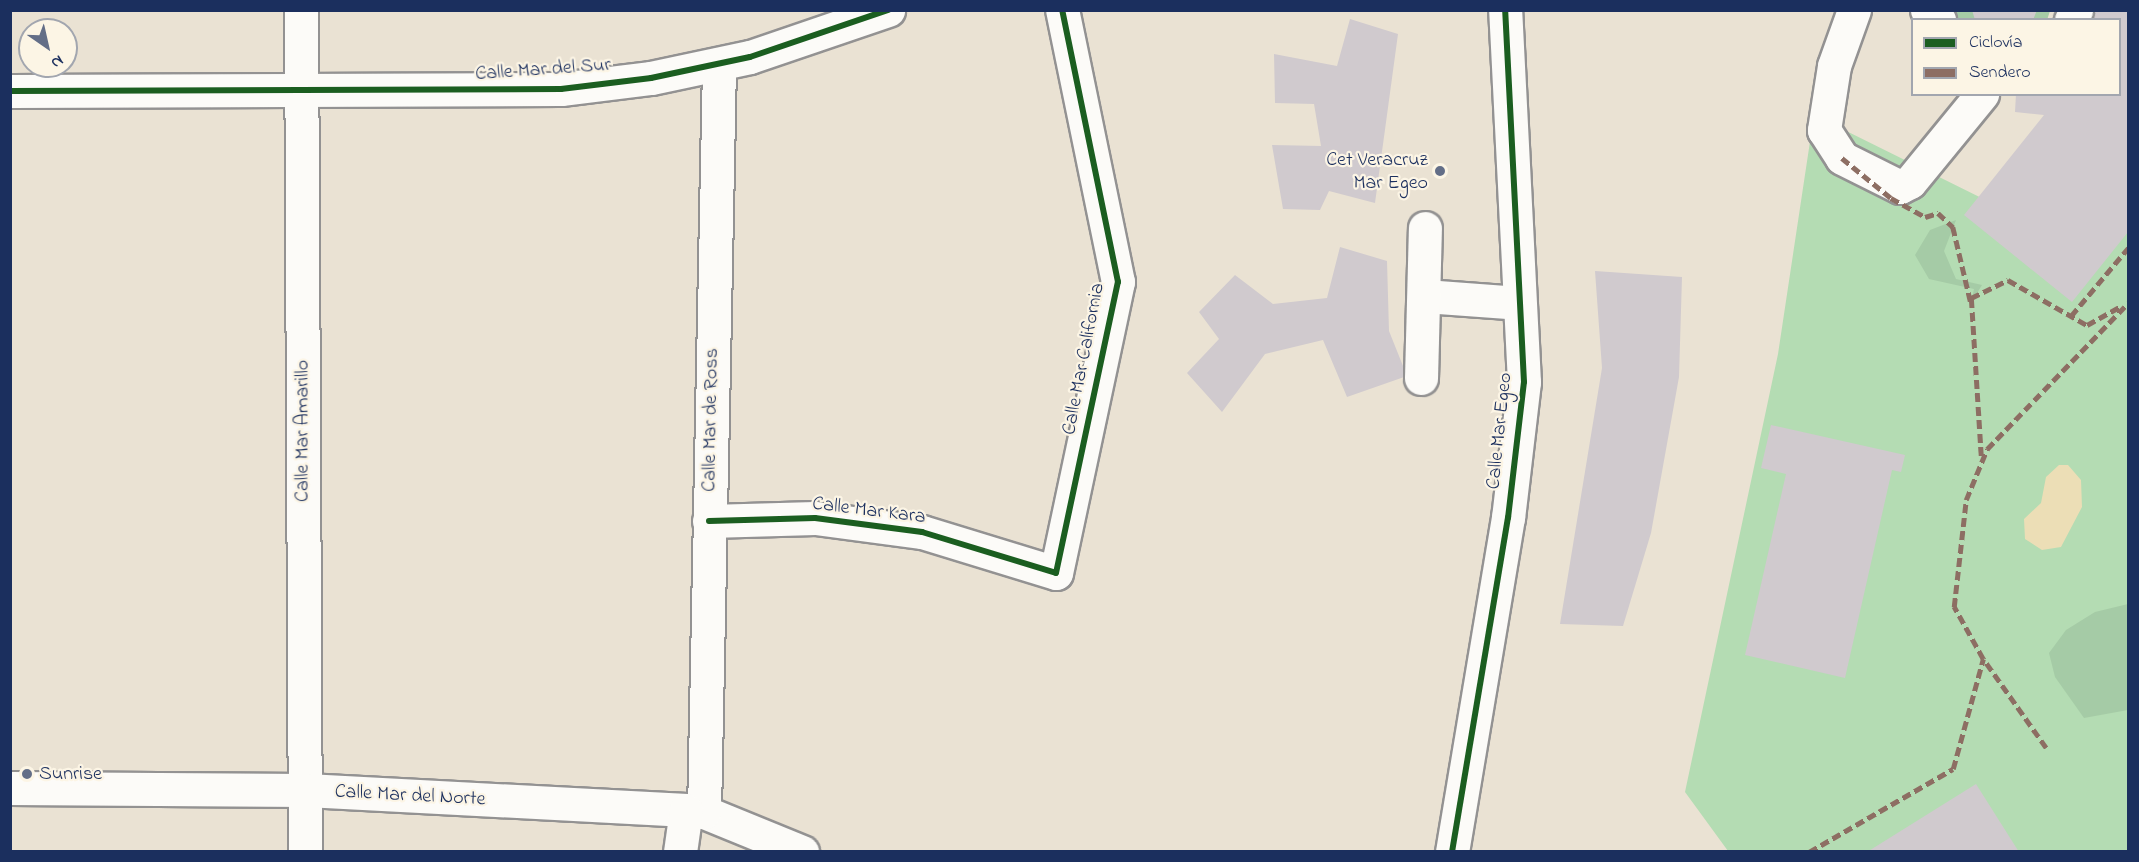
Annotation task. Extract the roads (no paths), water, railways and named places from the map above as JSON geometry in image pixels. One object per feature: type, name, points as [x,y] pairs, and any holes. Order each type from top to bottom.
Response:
[{"type":"street","name":"Calle Mar Amarillo","points":[[301,10],[305,852]]},
{"type":"street","name":"Calle Mar del Sur","points":[[10,91],[300,93],[561,89],[719,64],[888,10]]},
{"type":"street","name":"Calle Mar California","points":[[1056,573],[1118,282],[1062,10]]},
{"type":"street","name":"Calle Mar Egeo","points":[[1452,852],[1508,518],[1524,382],[1504,10]]},
{"type":"street","points":[[1854,10],[1834,66],[1824,130],[1842,158],[1900,187],[1910,182],[1980,96]]},
{"type":"street","name":"Calle Mar de Ross","points":[[680,852],[695,811],[710,521],[719,64]]},
{"type":"street","points":[[1421,378],[1425,228]]},
{"type":"street","points":[[1424,296],[1519,303]]},
{"type":"street","name":"Calle Mar Kara","points":[[710,521],[815,518],[922,532],[1056,573]]},
{"type":"street","name":"Calle Mar del Norte","points":[[10,788],[306,790],[695,811],[802,852]]},
{"type":"place","name":"Cet Veracruz Mar Egeo","points":[[1440,171]]},
{"type":"place","name":"Sunrise","points":[[27,774]]}]
